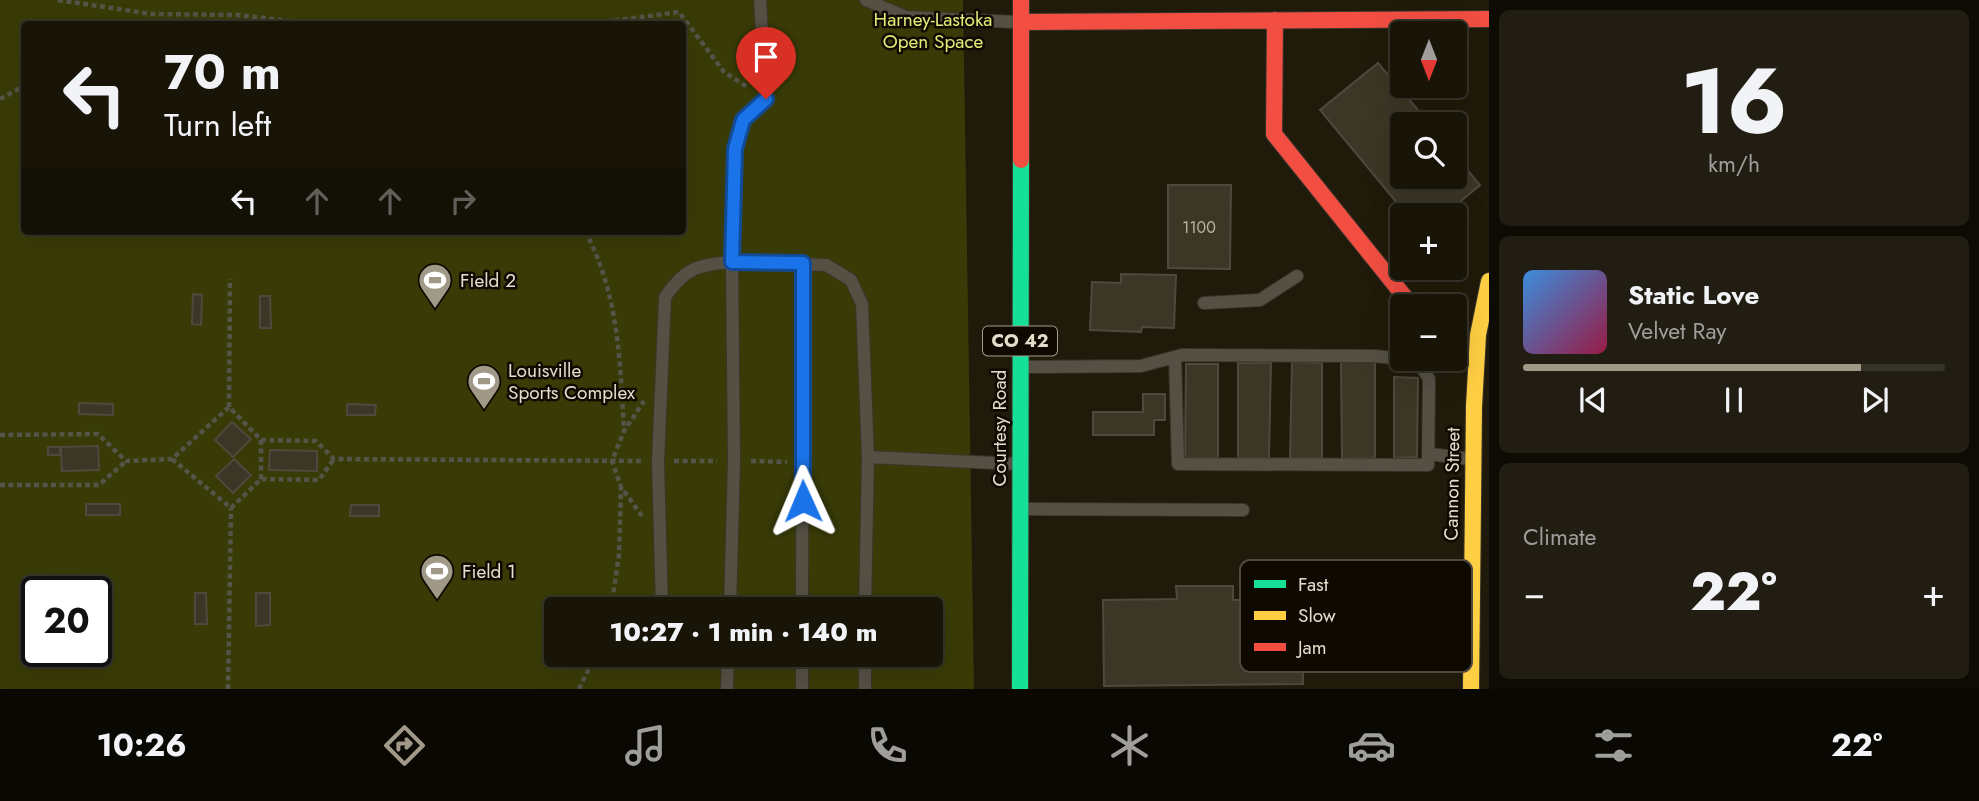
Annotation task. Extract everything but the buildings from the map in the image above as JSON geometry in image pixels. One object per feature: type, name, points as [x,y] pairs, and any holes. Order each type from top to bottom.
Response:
[{"type":"street","name":"Courtesy Road","points":[[1020,689],[1021,0]]},
{"type":"street","points":[[1021,22],[1275,15],[1443,15],[1489,19]]},
{"type":"street","points":[[1275,15],[1274,134],[1402,294]]},
{"type":"street","name":"Cannon Street","points":[[1472,574],[1478,335],[1489,281]]},
{"type":"lane","points":[[730,597],[734,461],[732,262],[735,149],[743,120],[766,99],[760,0]]},
{"type":"lane","points":[[866,0],[906,17],[1021,22]]},
{"type":"lane","points":[[662,597],[658,462],[665,298],[679,277],[702,264],[732,262],[826,265],[850,280],[862,304],[868,457],[865,597]]},
{"type":"lane","points":[[802,597],[803,263]]},
{"type":"lane","points":[[1204,303],[1260,300],[1297,276]]},
{"type":"lane","points":[[1020,367],[1141,366],[1175,357],[1374,356],[1406,359],[1423,369],[1429,379],[1429,465],[1178,464],[1175,357]]},
{"type":"lane","points":[[1430,454],[1473,459]]},
{"type":"lane","points":[[868,457],[1020,464]]},
{"type":"lane","points":[[1020,509],[1243,509]]},
{"type":"lane","points":[[727,689],[728,667]]},
{"type":"lane","points":[[802,667],[802,689]]},
{"type":"lane","points":[[865,667],[865,689]]},
{"type":"path","points":[[58,0],[151,13],[238,15],[289,21]]},
{"type":"path","points":[[612,21],[679,12],[686,21]]},
{"type":"path","points":[[686,21],[724,72],[766,99]]},
{"type":"path","points":[[0,99],[21,88]]},
{"type":"path","points":[[587,235],[607,283],[615,318],[622,365],[624,431]]},
{"type":"path","points":[[228,689],[231,508],[261,478],[261,440],[229,407],[230,279]]},
{"type":"path","points":[[659,534],[640,514],[621,487],[612,461],[624,431],[660,376]]},
{"type":"path","points":[[0,485],[99,485],[126,461],[172,459],[229,407]]},
{"type":"path","points":[[0,435],[98,434],[126,461]]},
{"type":"path","points":[[261,440],[316,441],[334,459],[802,463]]},
{"type":"path","points":[[172,459],[231,508]]},
{"type":"path","points":[[261,478],[318,480],[334,459]]},
{"type":"path","points":[[613,597],[620,555],[621,487]]},
{"type":"path","points":[[579,689],[590,667]]},
{"type":"green space","name":"Louisville Sports Complex","points":[[0,0],[963,0],[974,689],[0,689]]},
{"type":"traffic: fast","points":[[1020,689],[1021,160]]},
{"type":"traffic: slow","points":[[1472,595],[1474,406],[1478,335],[1489,281]]},
{"type":"traffic: slow","points":[[1471,672],[1471,689]]},
{"type":"traffic: jam","points":[[1021,0],[1021,160]]},
{"type":"traffic: jam","points":[[1021,22],[1489,19]]},
{"type":"traffic: jam","points":[[1275,20],[1274,134],[1402,294]]},
{"type":"place","name":"Field 2","points":[[435,310]]},
{"type":"place","name":"Louisville Sports Complex","points":[[484,411]]},
{"type":"place","name":"Field 1","points":[[437,601]]},
{"type":"route","points":[[766,99],[743,120],[735,149],[732,262],[803,263],[803,501]]},
{"type":"park label","name":"Harney-Lastoka Open Space","points":[[933,30]]}]
